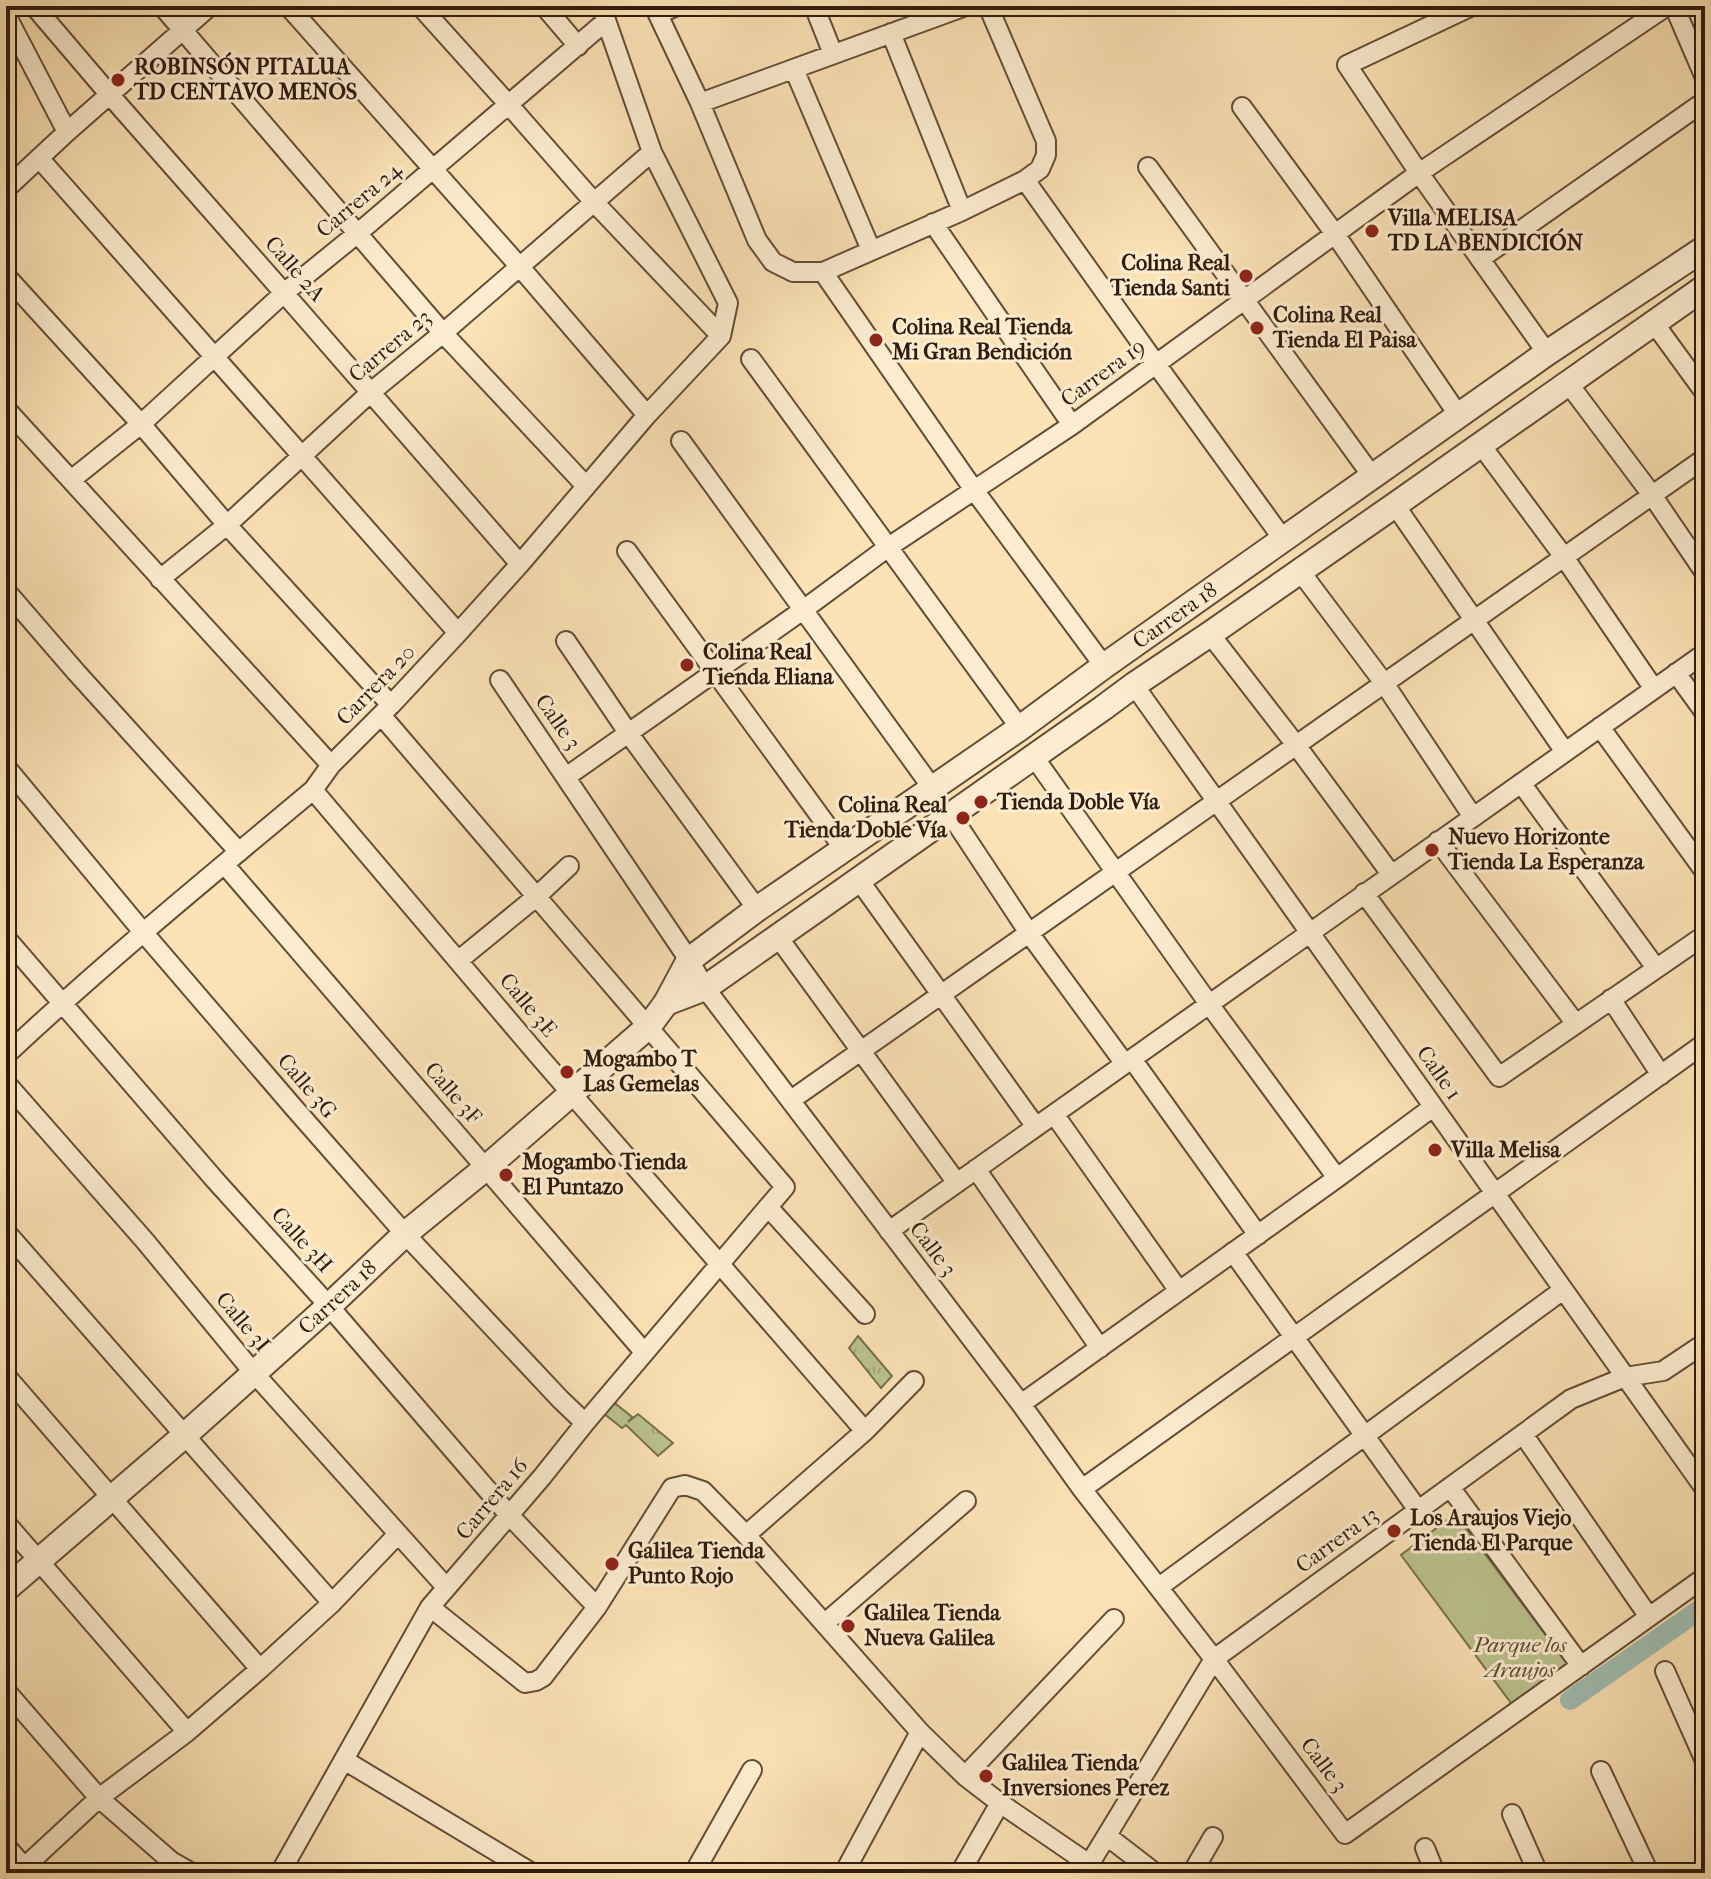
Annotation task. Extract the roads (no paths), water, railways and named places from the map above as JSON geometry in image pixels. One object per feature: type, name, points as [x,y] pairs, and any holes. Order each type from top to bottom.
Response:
[{"type":"street","name":"Calle 2A","points":[[34,6],[520,564]]},
{"type":"street","points":[[162,6],[443,333],[586,486]]},
{"type":"street","points":[[6,189],[210,6]]},
{"type":"street","points":[[288,6],[647,415]]},
{"type":"street","points":[[420,6],[593,201],[721,336]]},
{"type":"street","points":[[544,6],[578,46]]},
{"type":"street","points":[[677,6],[656,10],[700,103],[757,240],[773,262],[793,272],[823,272],[962,211],[1025,180],[1040,169],[1046,155],[1046,141],[988,6]]},
{"type":"street","points":[[814,6],[833,54]]},
{"type":"street","points":[[700,103],[966,6]]},
{"type":"street","points":[[1472,6],[1347,65],[1419,173],[1547,353]]},
{"type":"street","name":"Carrera 19","points":[[566,777],[887,548],[1072,425],[1419,173],[1667,6]]},
{"type":"street","points":[[1674,6],[1705,78]]},
{"type":"street","points":[[604,14],[652,152],[728,303],[721,336]]},
{"type":"street","name":"Carrera 24","points":[[71,480],[141,424],[284,293],[578,46],[604,14]]},
{"type":"street","points":[[6,15],[67,132]]},
{"type":"street","points":[[891,33],[962,211]]},
{"type":"street","points":[[794,69],[871,250]]},
{"type":"street","points":[[1480,259],[1705,101]]},
{"type":"street","points":[[1242,107],[1335,234],[1459,416]]},
{"type":"street","name":"Carrera 23","points":[[160,579],[227,525],[371,392],[652,152]]},
{"type":"street","points":[[39,158],[458,633]]},
{"type":"street","points":[[1148,167],[1372,476]]},
{"type":"street","points":[[1025,180],[1283,539]]},
{"type":"street","points":[[933,223],[1072,425]]},
{"type":"street","name":"Carrera 18","points":[[6,1589],[185,1435],[405,1234],[649,1026],[666,1003],[689,960],[1547,353],[1705,248]]},
{"type":"street","points":[[823,272],[974,490],[1104,666]]},
{"type":"street","points":[[6,276],[141,424],[386,710],[536,897],[649,1026]]},
{"type":"street","name":"Carrera 18","points":[[666,1003],[705,988],[1705,287]]},
{"type":"street","points":[[1654,323],[1705,393]]},
{"type":"street","name":"Carrera 20","points":[[6,1055],[143,932],[313,790],[331,765],[458,633],[647,415],[721,336]]},
{"type":"street","points":[[751,359],[1020,728]]},
{"type":"street","points":[[1568,383],[1652,495],[1705,573]]},
{"type":"street","points":[[6,409],[331,765]]},
{"type":"street","points":[[1431,435],[1450,465]]},
{"type":"street","points":[[681,441],[933,789]]},
{"type":"street","points":[[1481,445],[1564,557],[1654,689]]},
{"type":"street","points":[[791,1100],[1705,458]]},
{"type":"street","points":[[1395,505],[1565,752]]},
{"type":"street","points":[[627,551],[844,849]]},
{"type":"street","points":[[1300,571],[1384,683],[1473,817]]},
{"type":"street","points":[[6,591],[239,852]]},
{"type":"street","points":[[1210,634],[1391,874]]},
{"type":"street","points":[[566,641],[629,734],[757,909]]},
{"type":"street","points":[[889,1231],[1705,653]]},
{"type":"street","points":[[1676,673],[1705,713]]},
{"type":"street","name":"Calle 3","points":[[500,680],[705,988],[1345,1834],[1581,1666]]},
{"type":"street","name":"Calle 1","points":[[1134,685],[1705,1489]]},
{"type":"street","points":[[1600,727],[1705,872]]},
{"type":"street","points":[[1034,757],[1337,1178]]},
{"type":"street","name":"Calle 3G","points":[[6,767],[143,932],[405,1234],[585,1423]]},
{"type":"street","points":[[1521,783],[1656,968]]},
{"type":"street","name":"Calle 3E","points":[[313,790],[865,1431]]},
{"type":"street","points":[[951,815],[1029,933],[1258,1235]]},
{"type":"street","points":[[882,822],[901,850]]},
{"type":"street","points":[[1438,841],[1576,1024]]},
{"type":"street","name":"Calle 3F","points":[[225,865],[644,1352]]},
{"type":"street","points":[[459,960],[569,866]]},
{"type":"street","points":[[859,880],[1036,1127]]},
{"type":"street","points":[[1364,893],[1499,1077],[1705,935]]},
{"type":"street","points":[[778,937],[957,1183]]},
{"type":"street","name":"Calle 3H","points":[[6,938],[509,1515],[597,1607]]},
{"type":"street","points":[[1611,999],[1661,1075]]},
{"type":"street","name":"Carrera 16","points":[[280,1873],[430,1607],[785,1187],[649,1026]]},
{"type":"street","points":[[1082,1489],[1705,1043]]},
{"type":"street","name":"Calle 3I","points":[[6,1083],[145,1241],[253,1372],[446,1587]]},
{"type":"street","points":[[1021,1404],[1433,1107]]},
{"type":"street","points":[[1054,1114],[1179,1291]]},
{"type":"street","points":[[976,1169],[1100,1348]]},
{"type":"street","points":[[768,1207],[865,1314]]},
{"type":"street","points":[[6,1232],[332,1603]]},
{"type":"street","points":[[1233,1252],[1418,1510]]},
{"type":"street","points":[[1159,1587],[1563,1290]]},
{"type":"street","name":"Carrera 13","points":[[1086,1869],[1214,1659],[1571,1399],[1625,1377],[1663,1371],[1705,1343]]},
{"type":"street","points":[[6,1376],[260,1669]]},
{"type":"street","points":[[746,1535],[865,1431],[914,1381]]},
{"type":"street","points":[[1523,1434],[1649,1617]]},
{"type":"street","points":[[430,1607],[525,1683],[536,1681],[543,1677],[597,1607],[672,1488],[685,1485],[703,1491],[746,1535],[920,1732],[965,1776],[1086,1869]]},
{"type":"street","points":[[1450,1487],[1581,1666],[1705,1577]]},
{"type":"street","points":[[825,1623],[966,1501]]},
{"type":"street","points":[[6,1523],[187,1732]]},
{"type":"street","points":[[6,1846],[24,1871],[99,1798],[187,1732],[260,1669],[332,1603],[398,1534]]},
{"type":"street","points":[[965,1776],[1114,1619]]},
{"type":"street","points":[[1665,1671],[1705,1761]]},
{"type":"street","points":[[6,1691],[99,1798],[171,1861],[192,1873]]},
{"type":"street","points":[[844,1873],[920,1732]]},
{"type":"street","points":[[344,1760],[532,1873]]},
{"type":"street","points":[[694,1873],[752,1770]]},
{"type":"street","points":[[1601,1771],[1649,1873]]},
{"type":"street","points":[[960,1873],[1000,1803]]},
{"type":"street","points":[[1512,1814],[1538,1873]]},
{"type":"street","points":[[1107,1836],[1155,1873]]},
{"type":"street","points":[[1192,1873],[1213,1837]]},
{"type":"street","points":[[1425,1848],[1435,1873]]},
{"type":"waterway","points":[[1570,1700],[1705,1606]]},
{"type":"place","name":"ROBINSÓN PITALUA TD CENTAVO MENOS","points":[[118,80]]},
{"type":"place","name":"Villa MELISA TD LA BENDICIÓN","points":[[1372,231]]},
{"type":"place","name":"Colina Real Tienda Santi","points":[[1246,276]]},
{"type":"place","name":"Colina Real Tienda El Paisa","points":[[1257,328]]},
{"type":"place","name":"Colina Real Tienda Mi Gran Bendición","points":[[876,340]]},
{"type":"place","name":"Colina Real Tienda Eliana","points":[[687,665]]},
{"type":"place","name":"Tienda Doble Vía","points":[[981,802]]},
{"type":"place","name":"Colina Real Tienda Doble Vía","points":[[963,818]]},
{"type":"place","name":"Nuevo Horizonte Tienda La Esperanza","points":[[1432,850]]},
{"type":"place","name":"Mogambo T Las Gemelas","points":[[567,1072]]},
{"type":"place","name":"Villa Melisa","points":[[1435,1150]]},
{"type":"place","name":"Mogambo Tienda El Puntazo","points":[[506,1175]]},
{"type":"place","name":"Los Araujos Viejo Tienda El Parque","points":[[1394,1531]]},
{"type":"place","name":"Galilea Tienda Punto Rojo","points":[[612,1564]]},
{"type":"place","name":"Galilea Tienda Nueva Galilea","points":[[848,1626]]},
{"type":"place","name":"Galilea Tienda Inversiones Perez","points":[[986,1776]]},
{"type":"park label","name":"Parque los Araujos","points":[[1520,1658]]}]
